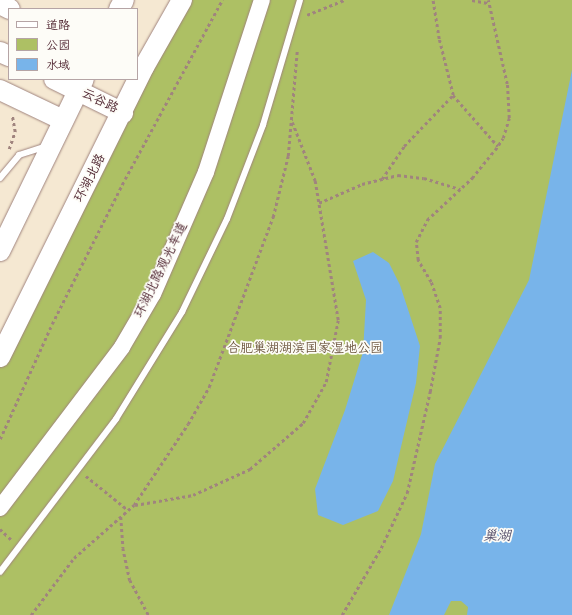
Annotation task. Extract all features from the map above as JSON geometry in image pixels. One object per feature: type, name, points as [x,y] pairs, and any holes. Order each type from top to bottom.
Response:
[{"type":"main road","name":"环湖北路","points":[[140,66],[182,0]]},
{"type":"main road","name":"云谷路","points":[[58,80],[81,85],[124,113]]},
{"type":"main road","name":"环湖北路","points":[[0,357],[124,113],[135,80]]},
{"type":"main road","points":[[0,251],[81,85]]},
{"type":"main road","points":[[0,90],[63,120]]},
{"type":"street","name":"环湖北路观光车道","points":[[0,508],[122,347],[153,294],[206,172],[262,0]]},
{"type":"lane","points":[[0,572],[116,419],[182,312],[228,220],[263,124],[300,0]]},
{"type":"lane","points":[[0,178],[19,156],[54,143]]},
{"type":"path","points":[[0,439],[52,324],[90,248],[222,0]]},
{"type":"path","points":[[293,22],[344,0]]},
{"type":"path","points":[[433,0],[439,39],[453,95],[498,146]]},
{"type":"path","points":[[342,615],[382,548],[407,493],[440,338],[440,308],[431,282],[418,260],[416,242],[427,220],[460,189],[498,146],[509,118],[507,84],[488,2],[472,0]]},
{"type":"path","points":[[31,615],[74,558],[134,505],[188,424],[212,380],[273,217],[288,156],[292,120],[296,48]]},
{"type":"path","points":[[382,179],[404,146],[453,95]]},
{"type":"path","points":[[134,505],[194,495],[250,469],[303,423],[326,382],[338,320],[315,181],[292,120]]},
{"type":"path","points":[[319,203],[362,184],[398,175],[424,178],[460,189]]},
{"type":"path","points":[[78,469],[128,510]]},
{"type":"path","points":[[121,517],[123,548],[130,580],[149,615]]},
{"type":"path","points":[[0,529],[20,546]]},
{"type":"green space","name":"合肥巢湖湖滨国家湿地公园","points":[[182,0],[572,0],[572,615],[0,615],[0,357]]},
{"type":"water","name":"巢湖","points":[[572,70],[572,615],[467,615],[468,607],[461,601],[451,601],[444,615],[389,615],[421,534],[435,464],[529,280]]},
{"type":"water","points":[[373,252],[389,263],[400,285],[420,346],[416,383],[393,481],[378,511],[343,525],[318,515],[315,489],[345,410],[363,352],[366,300],[353,261]]}]
